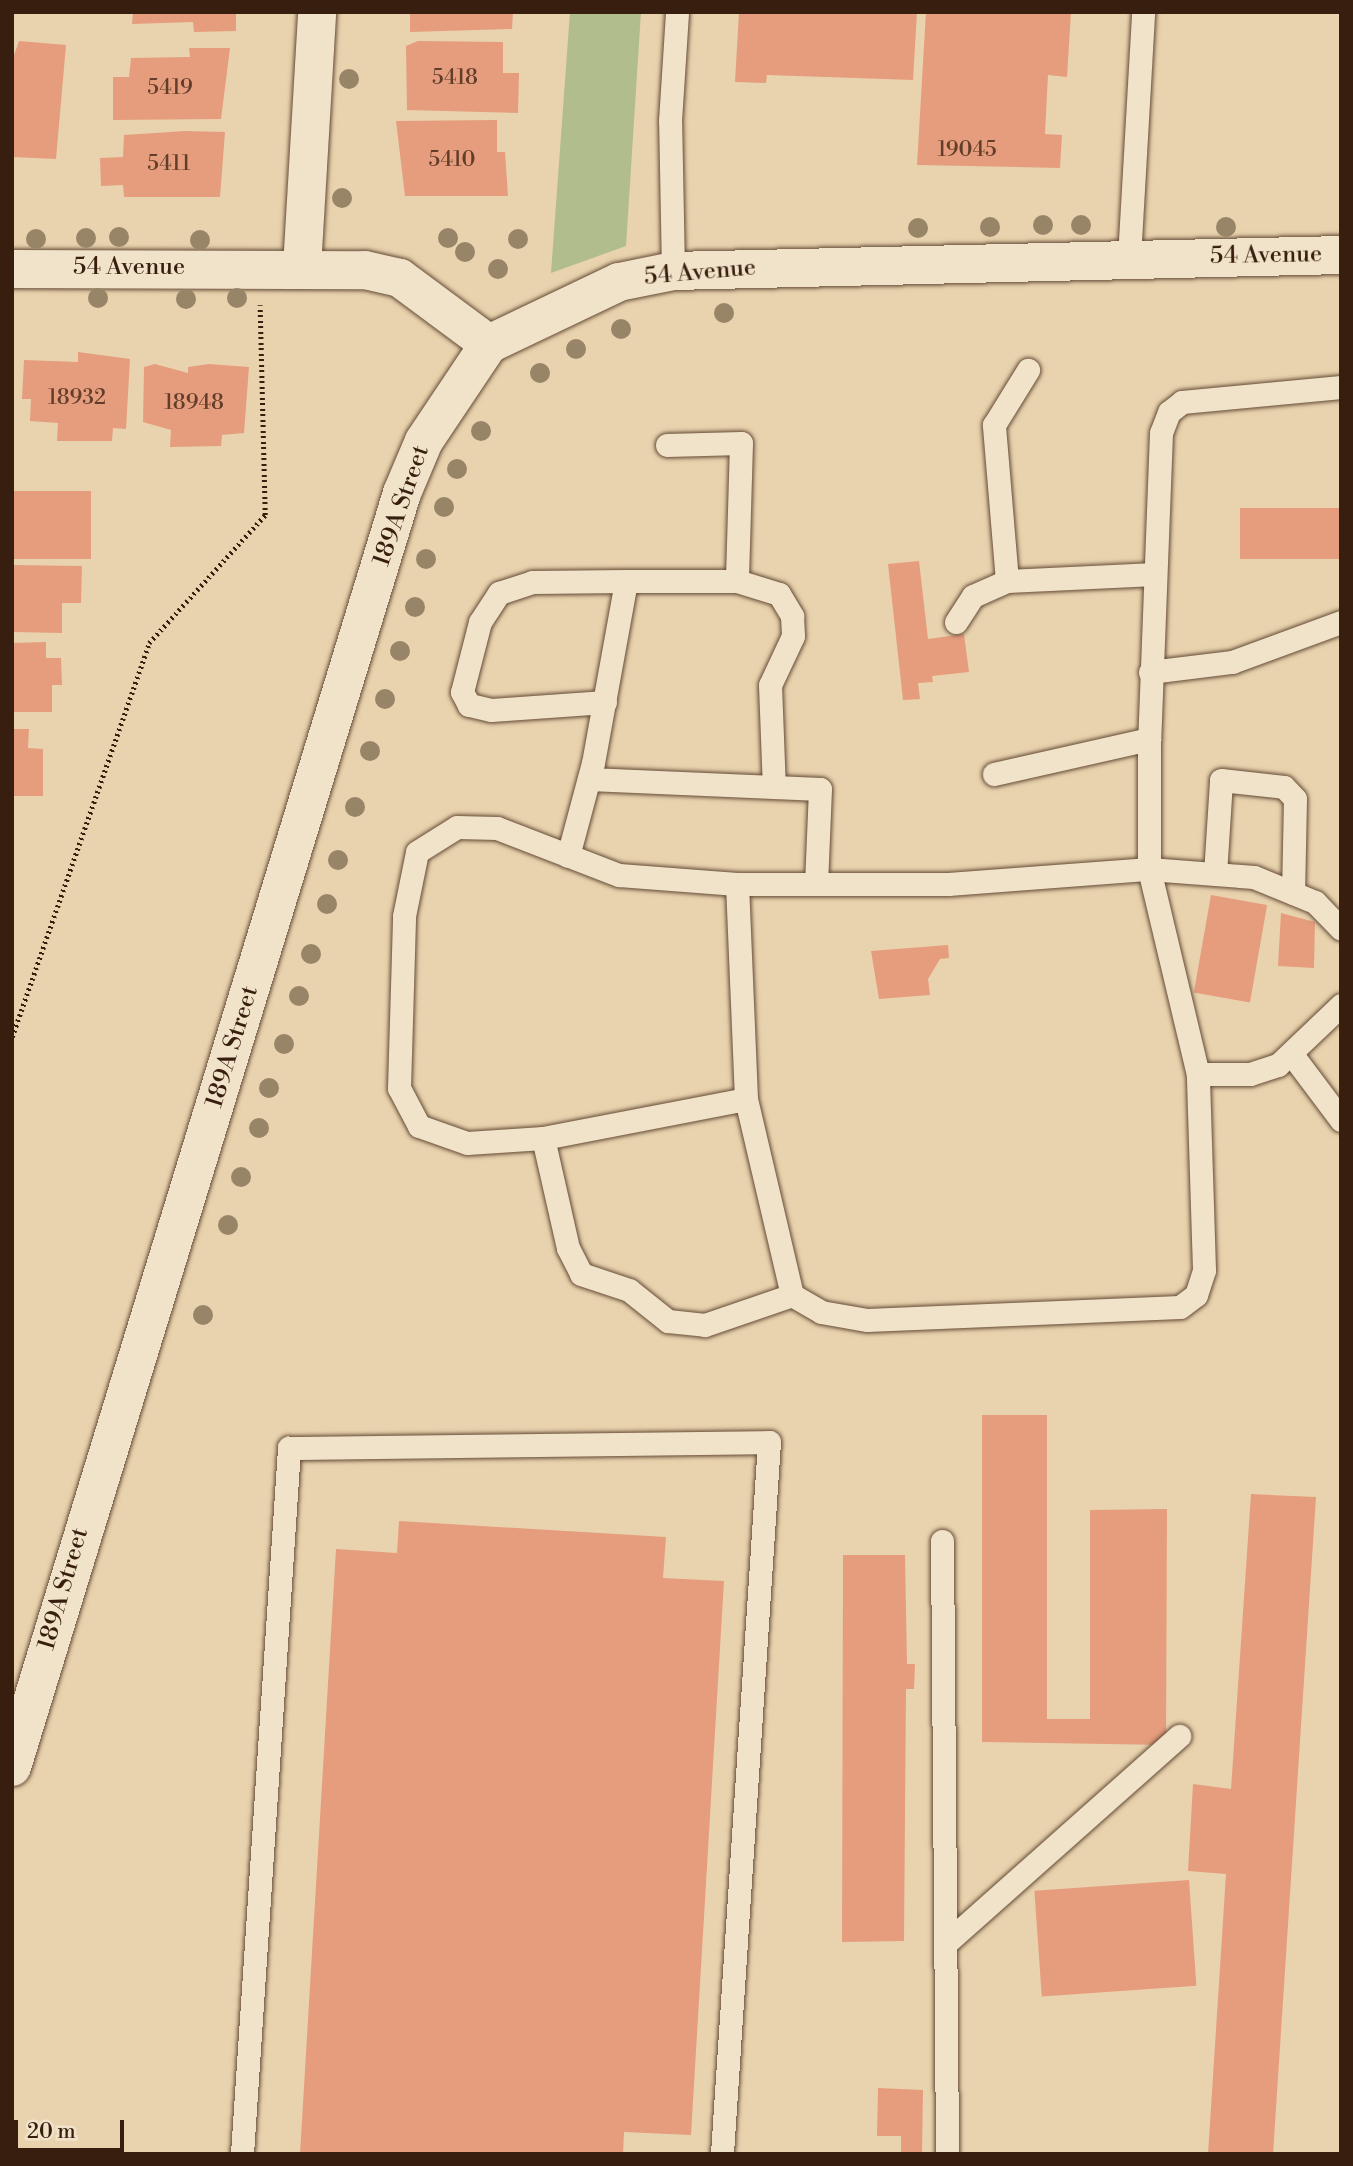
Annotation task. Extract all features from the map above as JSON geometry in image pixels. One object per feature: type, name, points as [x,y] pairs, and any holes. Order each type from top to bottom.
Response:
[{"type":"street","points":[[302,268],[317,12]]},
{"type":"street","name":"54 Avenue","points":[[12,269],[302,268],[400,278],[489,345],[619,282],[673,271],[1341,255]]},
{"type":"street","name":"189A Street","points":[[12,1767],[402,493],[424,441],[489,345]]},
{"type":"lane","points":[[673,271],[670,121],[677,12]]},
{"type":"lane","points":[[1129,258],[1143,12]]},
{"type":"lane","points":[[1007,581],[993,425],[1028,370]]},
{"type":"lane","points":[[737,884],[746,1099],[792,1295],[821,1312],[867,1320],[1180,1307],[1196,1295],[1204,1270],[1198,1074],[1149,869],[1150,671],[1161,433],[1169,412],[1182,402],[1341,387]]},
{"type":"lane","points":[[667,445],[741,443],[737,581]]},
{"type":"lane","points":[[956,622],[973,596],[1007,581],[1154,574]]},
{"type":"lane","points":[[568,856],[589,779],[626,581]]},
{"type":"lane","points":[[605,702],[491,710],[469,705],[463,692],[480,622],[499,593],[532,582],[737,581],[779,594],[792,616],[793,636],[770,685],[774,787]]},
{"type":"lane","points":[[1150,671],[1232,662],[1341,622]]},
{"type":"lane","points":[[994,774],[1149,739]]},
{"type":"lane","points":[[589,779],[820,789],[816,884]]},
{"type":"lane","points":[[1215,874],[1221,780],[1284,787],[1296,799],[1293,893]]},
{"type":"lane","points":[[746,1099],[543,1139],[467,1143],[419,1126],[399,1088],[404,916],[417,852],[457,827],[497,828],[619,875],[737,884],[948,884],[1149,869],[1254,877],[1315,902],[1341,929]]},
{"type":"lane","points":[[1198,1074],[1250,1074],[1293,1056],[1341,1005]]},
{"type":"lane","points":[[1293,1056],[1341,1120]]},
{"type":"lane","points":[[543,1139],[568,1248],[581,1273],[629,1290],[668,1321],[705,1325],[792,1295]]},
{"type":"lane","points":[[242,2154],[289,1447],[769,1442],[722,2154]]},
{"type":"lane","points":[[942,1541],[947,2154]]},
{"type":"lane","points":[[946,1943],[1179,1736]]},
{"type":"path","points":[[12,1037],[149,643],[265,515],[260,304]]},
{"type":"green space","points":[[570,12],[641,12],[626,246],[551,273]]},
{"type":"building","points":[[133,12],[236,12],[236,31],[194,32],[193,22],[132,24]]},
{"type":"building","points":[[410,12],[513,12],[512,29],[410,32]]},
{"type":"building","points":[[739,12],[917,12],[913,80],[767,75],[766,83],[735,82]]},
{"type":"building","points":[[926,12],[1071,12],[1067,77],[1048,75],[1045,134],[1062,135],[1060,168],[917,165]]},
{"type":"building","points":[[19,41],[66,45],[56,159],[12,157],[12,61]]},
{"type":"building","points":[[418,41],[503,42],[503,73],[519,73],[518,113],[407,110],[406,46]]},
{"type":"building","points":[[189,48],[230,48],[221,119],[113,120],[113,77],[129,77],[131,58],[190,57]]},
{"type":"building","points":[[497,120],[497,152],[505,152],[508,196],[405,196],[396,121]]},
{"type":"building","points":[[185,131],[225,132],[220,197],[124,197],[123,185],[101,186],[100,158],[123,157],[124,135]]},
{"type":"building","points":[[78,352],[130,359],[126,429],[113,428],[112,441],[57,441],[58,423],[30,421],[31,399],[22,399],[24,360],[78,362]]},
{"type":"building","points":[[155,364],[188,373],[188,367],[209,364],[249,367],[244,433],[222,435],[221,446],[170,447],[171,430],[143,422],[144,367]]},
{"type":"building","points":[[12,491],[91,491],[91,559],[12,559]]},
{"type":"building","points":[[1240,508],[1341,508],[1341,559],[1240,559]]},
{"type":"building","points":[[919,561],[928,639],[964,634],[969,672],[932,676],[933,682],[918,683],[920,699],[903,700],[888,564]]},
{"type":"building","points":[[12,565],[82,566],[81,603],[62,603],[62,633],[12,632]]},
{"type":"building","points":[[46,642],[46,658],[61,658],[62,685],[52,685],[52,712],[12,712],[12,643]]},
{"type":"building","points":[[12,729],[29,729],[28,748],[43,749],[43,796],[12,796]]},
{"type":"building","points":[[1211,895],[1267,905],[1250,1002],[1194,992]]},
{"type":"building","points":[[1281,913],[1315,922],[1314,968],[1278,966]]},
{"type":"building","points":[[948,945],[949,958],[940,959],[928,979],[930,995],[879,999],[871,951]]},
{"type":"building","points":[[982,1415],[1047,1415],[1047,1719],[1090,1719],[1090,1510],[1167,1509],[1166,1745],[982,1742]]},
{"type":"building","points":[[1251,1494],[1316,1497],[1273,2154],[1208,2154],[1226,1874],[1188,1871],[1193,1784],[1231,1789]]},
{"type":"building","points":[[399,1521],[666,1537],[663,1578],[724,1581],[691,2135],[624,2132],[623,2154],[300,2154],[336,1549],[397,1553]]},
{"type":"building","points":[[843,1555],[905,1555],[907,1664],[915,1664],[914,1689],[906,1689],[904,1941],[842,1942]]},
{"type":"building","points":[[1189,1880],[1196,1986],[1042,1997],[1034,1891]]},
{"type":"building","points":[[878,2088],[923,2090],[922,2154],[901,2154],[901,2136],[877,2136]]}]
